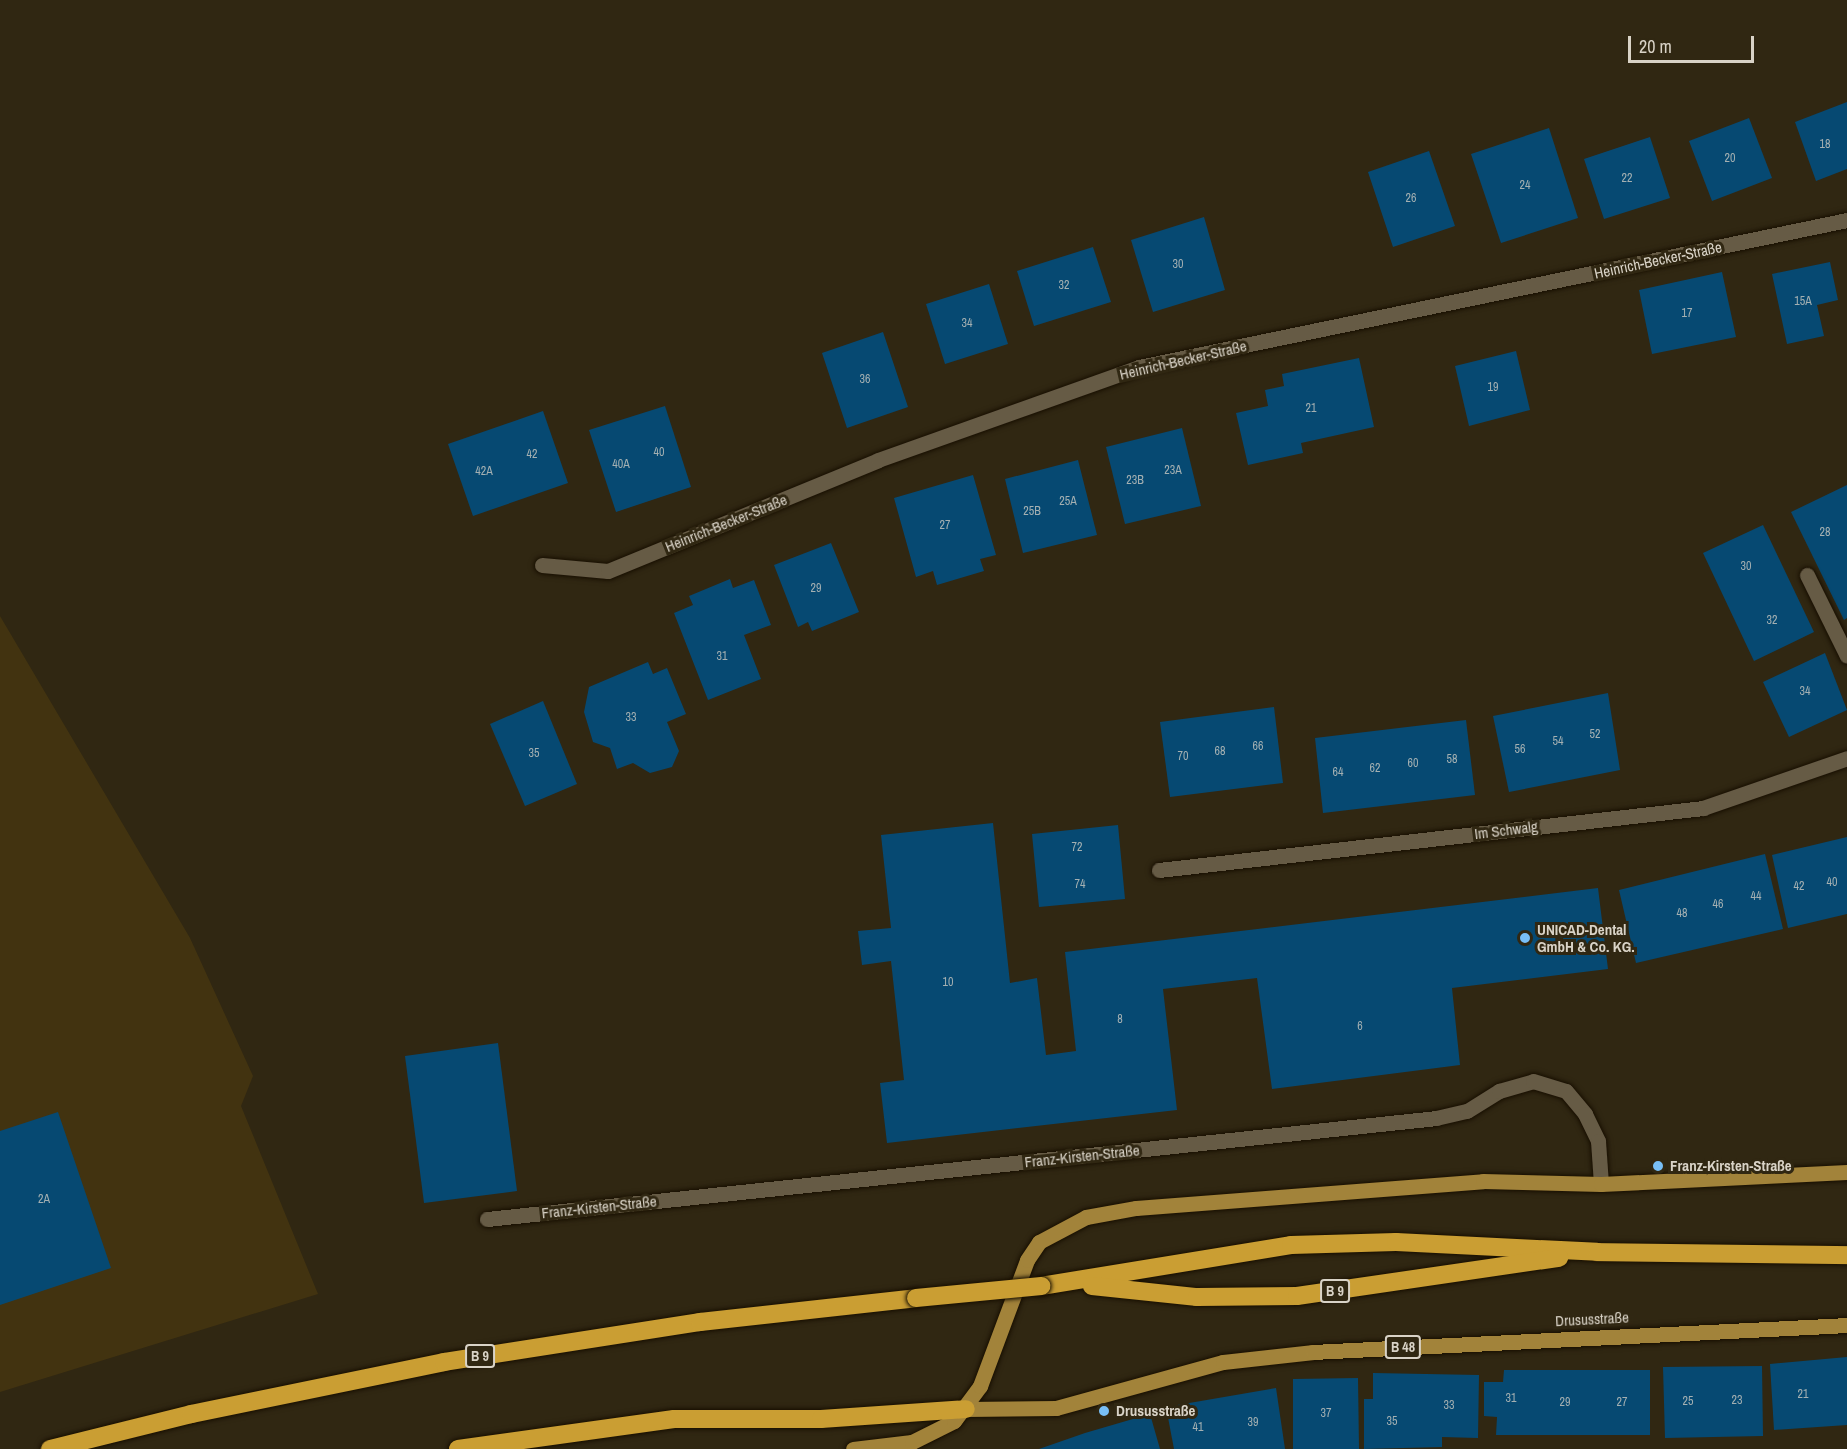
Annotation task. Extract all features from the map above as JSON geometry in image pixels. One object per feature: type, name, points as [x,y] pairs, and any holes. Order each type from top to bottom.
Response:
[{"type":"highway","name":"B 9","points":[[51,1449],[190,1414],[444,1362],[700,1322],[916,1298],[1071,1284],[1291,1245],[1396,1242],[1597,1252],[1847,1255]]},
{"type":"highway","name":"B 9","points":[[1071,1284],[1197,1297],[1298,1296],[1597,1252]]},
{"type":"highway","points":[[458,1449],[674,1419],[821,1419],[966,1409]]},
{"type":"main road","points":[[853,1449],[928,1437],[966,1409],[980,1386],[1027,1260],[1039,1242],[1086,1217],[1136,1208],[1483,1181],[1601,1184],[1847,1172]]},
{"type":"main road","name":"Drususstraße","points":[[966,1409],[1056,1408],[1223,1362],[1313,1352],[1847,1325]]},
{"type":"street","name":"Heinrich-Becker-Straße","points":[[542,565],[608,571],[878,460],[1139,367],[1847,220]]},
{"type":"street","points":[[1807,575],[1847,656]]},
{"type":"street","name":"Im Schwalg","points":[[1159,870],[1703,808],[1847,758]]},
{"type":"street","name":"Franz-Kirsten-Straße","points":[[487,1219],[1436,1118],[1467,1111],[1499,1090],[1533,1081],[1566,1091],[1585,1114],[1598,1141],[1601,1184]]},
{"type":"shaded area","points":[[0,616],[190,938],[253,1076],[241,1106],[318,1294],[0,1392]]},
{"type":"building","points":[[1847,102],[1847,169],[1816,181],[1795,122]]},
{"type":"building","points":[[1749,118],[1772,178],[1712,201],[1689,141]]},
{"type":"building","points":[[1549,128],[1578,218],[1501,243],[1471,154]]},
{"type":"building","points":[[1650,137],[1670,198],[1604,219],[1584,159]]},
{"type":"building","points":[[1429,151],[1455,226],[1393,247],[1368,172]]},
{"type":"building","points":[[1204,217],[1225,290],[1153,312],[1131,240]]},
{"type":"building","points":[[1093,247],[1111,302],[1034,326],[1017,271]]},
{"type":"building","points":[[1830,262],[1838,300],[1817,305],[1824,336],[1787,344],[1772,274]]},
{"type":"building","points":[[1722,272],[1736,337],[1652,354],[1639,290]]},
{"type":"building","points":[[989,284],[1008,344],[945,364],[926,304]]},
{"type":"building","points":[[883,332],[908,407],[847,428],[822,353]]},
{"type":"building","points":[[1516,351],[1530,410],[1469,426],[1455,366]]},
{"type":"building","points":[[1359,358],[1374,427],[1301,443],[1303,453],[1248,465],[1236,413],[1268,406],[1265,390],[1284,386],[1282,374]]},
{"type":"building","points":[[665,406],[691,487],[616,512],[589,430]]},
{"type":"building","points":[[543,411],[568,483],[473,516],[448,444]]},
{"type":"building","points":[[1182,428],[1201,506],[1125,524],[1106,447]]},
{"type":"building","points":[[1078,460],[1097,535],[1023,553],[1005,479]]},
{"type":"building","points":[[973,475],[996,555],[980,559],[984,571],[937,585],[933,571],[916,577],[894,498]]},
{"type":"building","points":[[1847,485],[1847,618],[1844,620],[1791,512]]},
{"type":"building","points":[[1763,525],[1814,632],[1754,661],[1703,553]]},
{"type":"building","points":[[831,543],[859,612],[812,631],[808,622],[798,627],[774,565]]},
{"type":"building","points":[[730,579],[733,588],[754,580],[771,625],[744,635],[761,679],[708,700],[674,613],[693,605],[689,596]]},
{"type":"building","points":[[1825,653],[1847,710],[1789,737],[1763,682]]},
{"type":"building","points":[[648,662],[653,674],[667,668],[686,714],[667,722],[679,751],[672,767],[650,773],[633,763],[617,769],[610,748],[593,742],[584,712],[589,687]]},
{"type":"building","points":[[1608,693],[1620,770],[1509,792],[1493,716]]},
{"type":"building","points":[[543,701],[577,784],[525,806],[490,724]]},
{"type":"building","points":[[1274,707],[1283,783],[1170,797],[1160,722]]},
{"type":"building","points":[[1466,720],[1475,795],[1323,813],[1315,738]]},
{"type":"building","points":[[993,823],[1010,983],[1037,978],[1046,1055],[1076,1051],[1065,952],[1598,888],[1608,969],[1452,988],[1460,1065],[1272,1089],[1257,978],[1163,989],[1177,1110],[887,1143],[880,1083],[904,1080],[891,961],[862,965],[858,931],[891,928],[881,835]]},
{"type":"building","points":[[1118,825],[1125,899],[1039,907],[1032,834]]},
{"type":"building","points":[[1847,837],[1847,914],[1788,928],[1772,855]]},
{"type":"building","points":[[1765,854],[1783,929],[1636,963],[1619,890]]},
{"type":"building","points":[[498,1043],[517,1191],[424,1203],[405,1056]]},
{"type":"building","points":[[58,1112],[111,1268],[0,1305],[0,1131]]},
{"type":"building","points":[[1847,1357],[1847,1425],[1774,1430],[1770,1364]]},
{"type":"building","points":[[1762,1366],[1763,1436],[1665,1438],[1663,1367]]},
{"type":"building","points":[[1504,1370],[1650,1370],[1650,1435],[1496,1435],[1497,1417],[1484,1416],[1484,1382],[1503,1382]]},
{"type":"building","points":[[1373,1373],[1479,1375],[1478,1438],[1442,1437],[1442,1447],[1364,1449],[1364,1399],[1373,1399]]},
{"type":"building","points":[[1358,1378],[1359,1449],[1293,1449],[1293,1379]]},
{"type":"building","points":[[1276,1388],[1285,1449],[1174,1449],[1166,1407]]},
{"type":"building","points":[[1150,1414],[1160,1449],[1039,1449],[1085,1433]]},
{"type":"place","name":"UNICAD-Dental GmbH & Co. KG.","points":[[1525,938]]},
{"type":"place","name":"Franz-Kirsten-Straße","points":[[1658,1166]]},
{"type":"place","name":"Drususstraße","points":[[1104,1411]]}]
